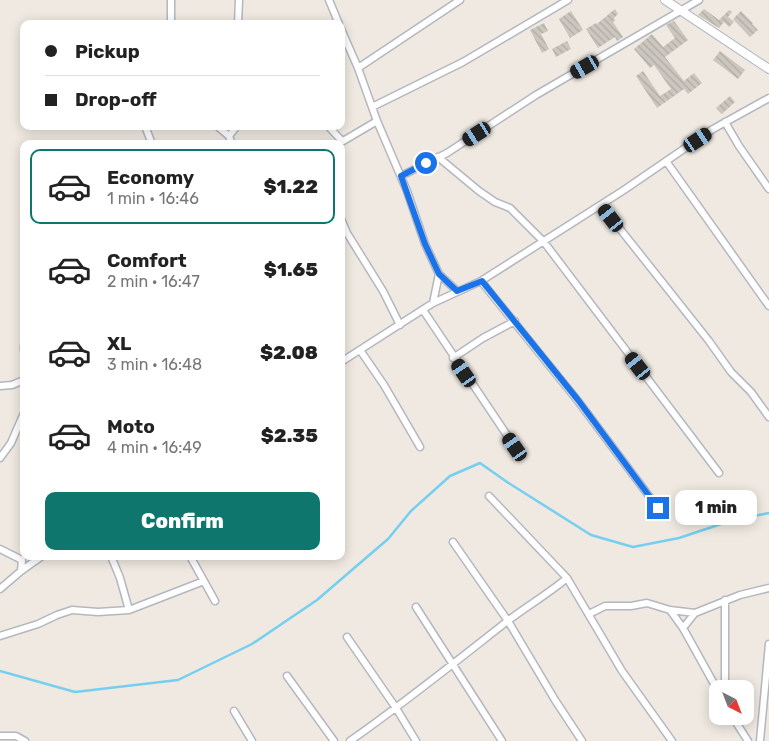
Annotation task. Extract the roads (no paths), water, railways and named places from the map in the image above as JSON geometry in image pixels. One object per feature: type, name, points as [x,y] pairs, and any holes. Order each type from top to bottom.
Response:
[{"type":"street","points":[[171,0],[171,20]]},
{"type":"street","points":[[238,20],[239,0]]},
{"type":"street","points":[[358,68],[460,0]]},
{"type":"street","points":[[372,107],[463,62],[568,0]]},
{"type":"street","points":[[665,0],[769,69]]},
{"type":"street","points":[[401,176],[438,157],[536,95],[699,0]]},
{"type":"street","points":[[332,1],[338,20]]},
{"type":"street","points":[[345,38],[377,121],[401,176],[425,244],[439,274],[457,291]]},
{"type":"street","points":[[345,359],[433,303],[482,281],[601,205],[725,122],[769,98]]},
{"type":"street","points":[[344,140],[377,121]]},
{"type":"street","points":[[725,122],[743,153],[769,189]]},
{"type":"street","points":[[222,130],[230,140]]},
{"type":"street","points":[[229,136],[234,130]]},
{"type":"street","points":[[438,157],[478,191],[510,208],[544,242],[718,473]]},
{"type":"street","points":[[666,161],[769,306]]},
{"type":"street","points":[[601,205],[709,341],[731,372],[751,392],[769,417]]},
{"type":"street","points":[[345,228],[384,291],[400,325]]},
{"type":"street","points":[[433,303],[439,274]]},
{"type":"street","points":[[482,281],[578,400],[658,508]]},
{"type":"street","points":[[423,310],[453,358],[515,447]]},
{"type":"street","points":[[453,358],[483,338],[515,321]]},
{"type":"street","points":[[360,350],[384,385],[420,447]]},
{"type":"street","points":[[0,386],[12,385],[20,382]]},
{"type":"street","points":[[0,458],[11,443],[20,422]]},
{"type":"street","points":[[489,496],[566,578],[622,671],[672,741]]},
{"type":"street","points":[[453,542],[508,621],[582,741]]},
{"type":"street","points":[[0,549],[20,559]]},
{"type":"street","points":[[21,571],[22,560]]},
{"type":"street","points":[[0,588],[36,560]]},
{"type":"street","points":[[113,560],[129,610]]},
{"type":"street","points":[[192,560],[215,601]]},
{"type":"street","points":[[350,741],[396,708],[508,621],[549,594],[566,578]]},
{"type":"street","points":[[0,636],[38,624],[72,610],[98,612],[129,610],[204,581]]},
{"type":"street","points":[[683,628],[695,614],[725,600],[740,594],[769,588]]},
{"type":"street","points":[[725,600],[725,680]]},
{"type":"street","points":[[589,614],[605,606],[631,606],[647,603],[670,610],[695,614]]},
{"type":"street","points":[[416,607],[502,741]]},
{"type":"street","points":[[670,610],[683,628],[712,680]]},
{"type":"street","points":[[347,637],[396,708],[416,741]]},
{"type":"street","points":[[760,741],[769,644]]},
{"type":"street","points":[[287,676],[334,741]]},
{"type":"street","points":[[234,711],[252,741]]},
{"type":"street","points":[[738,725],[748,741]]},
{"type":"street","points":[[0,736],[16,736],[25,741]]},
{"type":"waterway","points":[[0,671],[75,692],[178,680],[252,644],[317,600],[388,539],[411,511],[450,476],[480,463],[591,535],[633,547],[679,538],[733,520],[769,513]]}]
